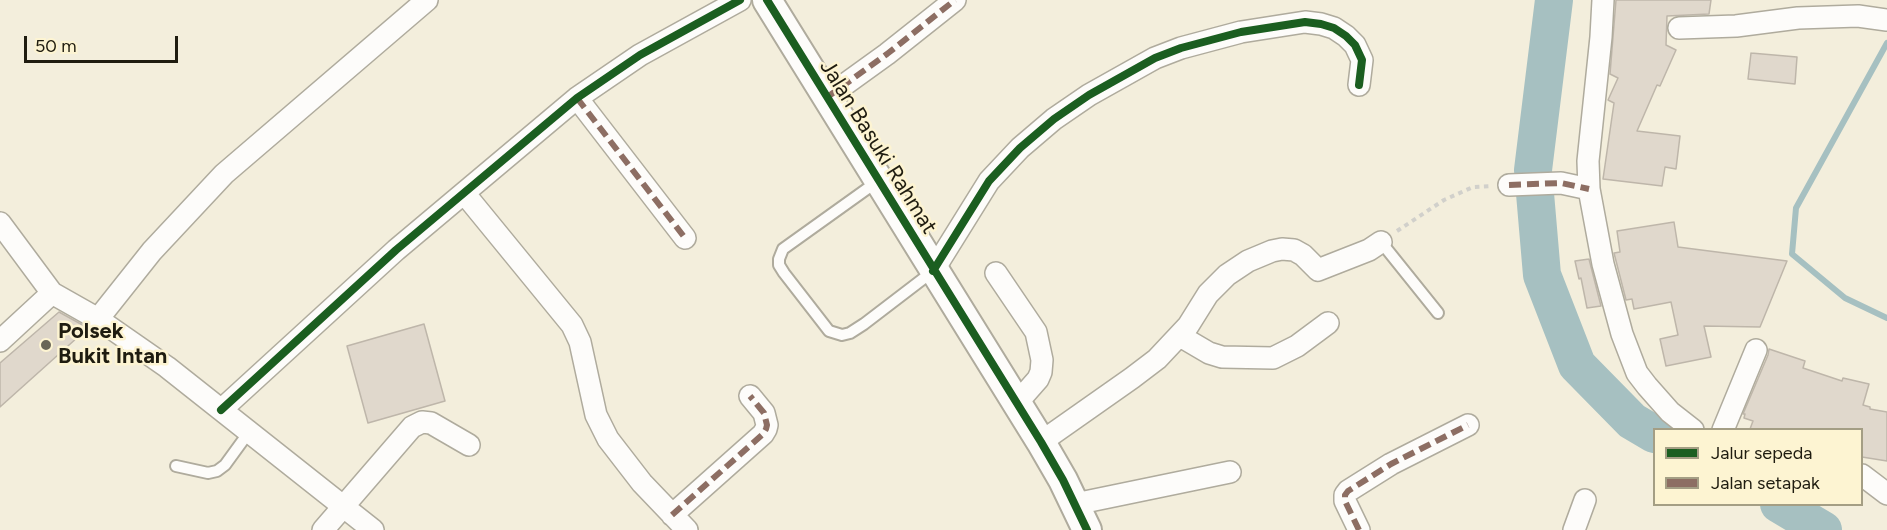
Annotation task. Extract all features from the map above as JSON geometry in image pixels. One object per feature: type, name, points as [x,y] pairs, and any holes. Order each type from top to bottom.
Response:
[{"type":"street","points":[[98,320],[152,251],[224,174],[427,0]]},
{"type":"street","points":[[221,410],[387,258],[577,98],[640,55],[740,0]]},
{"type":"street","name":"Jalan Basuki Rahmat","points":[[767,0],[1041,442],[1087,530]]},
{"type":"street","points":[[826,98],[887,54],[955,0]]},
{"type":"street","points":[[1603,0],[1588,161],[1589,189],[1603,264],[1615,310],[1637,372],[1657,399],[1692,428]]},
{"type":"street","points":[[1679,28],[1736,26],[1798,18],[1858,16],[1887,20]]},
{"type":"street","points":[[933,271],[989,182],[1020,148],[1054,119],[1089,95],[1155,58],[1181,48],[1241,32],[1305,22],[1321,24],[1334,28],[1355,45],[1362,60],[1359,85]]},
{"type":"street","points":[[577,98],[685,238]]},
{"type":"street","points":[[1509,185],[1561,183],[1589,189]]},
{"type":"street","points":[[464,193],[572,325],[580,342],[593,403],[601,425],[620,455],[642,483],[679,522],[766,429],[764,413],[750,396]]},
{"type":"street","points":[[0,223],[52,293],[98,320],[167,367],[373,530]]},
{"type":"street","points":[[1041,442],[1157,359],[1180,336],[1208,294],[1227,275],[1248,261],[1272,251],[1294,250],[1303,255],[1318,270],[1369,250],[1381,242]]},
{"type":"street","points":[[996,273],[1036,332],[1042,360],[1038,379],[1016,404]]},
{"type":"street","points":[[0,341],[52,293]]},
{"type":"street","points":[[1180,336],[1209,353],[1222,357],[1273,358],[1297,346],[1328,323]]},
{"type":"street","points":[[1723,428],[1756,350]]},
{"type":"street","points":[[323,530],[412,427],[431,423],[469,445]]},
{"type":"street","points":[[1359,530],[1346,501],[1345,495],[1348,491],[1391,464],[1468,425]]},
{"type":"street","points":[[1075,504],[1230,472]]},
{"type":"street","points":[[1863,476],[1887,494]]},
{"type":"street","points":[[1574,530],[1585,500]]},
{"type":"lane","points":[[878,181],[783,249],[779,265],[829,331],[842,335],[864,324],[933,271]]},
{"type":"lane","points":[[1381,242],[1438,313]]},
{"type":"lane","points":[[176,466],[208,473],[217,471],[225,465],[249,432]]},
{"type":"path","points":[[1381,242],[1444,200],[1473,187],[1509,185]]},
{"type":"building","points":[[1616,0],[1711,0],[1709,14],[1667,16],[1666,45],[1676,50],[1660,86],[1657,85],[1637,131],[1680,136],[1676,169],[1665,167],[1662,186],[1603,179],[1614,103],[1608,100],[1618,78],[1610,74]]},
{"type":"building","points":[[1751,53],[1797,57],[1795,84],[1748,79]]},
{"type":"building","points":[[1674,222],[1678,247],[1787,261],[1760,327],[1704,326],[1711,357],[1666,366],[1660,339],[1678,335],[1671,302],[1634,309],[1632,299],[1626,300],[1614,253],[1620,252],[1617,231]]},
{"type":"building","points":[[1589,259],[1601,306],[1587,308],[1575,261]]},
{"type":"building","name":"Polsek Bukit Intan","points":[[59,312],[88,328],[0,407],[0,363]]},
{"type":"building","points":[[424,324],[445,401],[368,423],[347,346]]},
{"type":"building","points":[[1769,349],[1805,361],[1803,368],[1842,381],[1843,378],[1869,384],[1863,405],[1870,409],[1887,412],[1887,461],[1863,457],[1863,428],[1750,428],[1753,421],[1744,418],[1745,414],[1743,414]]},
{"type":"waterway","points":[[1554,0],[1533,170],[1542,275],[1577,365],[1632,421],[1653,433]]},
{"type":"waterway","points":[[1887,43],[1796,208],[1792,254],[1845,298],[1887,318]]},
{"type":"waterway","points":[[1782,506],[1823,530]]},
{"type":"marked path","points":[[826,98],[887,54],[955,0]]},
{"type":"marked path","points":[[577,98],[685,238]]},
{"type":"marked path","points":[[1509,185],[1561,183],[1589,189]]},
{"type":"marked path","points":[[672,515],[763,434],[767,425],[764,413],[750,396]]},
{"type":"marked path","points":[[1359,530],[1345,501],[1348,491],[1391,464],[1468,425]]},
{"type":"cycle path","points":[[221,410],[396,250],[577,98],[640,55],[740,0]]},
{"type":"cycle path","points":[[767,0],[1041,442],[1063,480],[1087,530]]},
{"type":"cycle path","points":[[933,271],[989,181],[1020,148],[1054,119],[1089,95],[1155,58],[1181,48],[1241,32],[1305,22],[1321,24],[1334,28],[1355,45],[1362,60],[1359,85]]},
{"type":"place","name":"Polsek Bukit Intan","points":[[46,345]]}]
